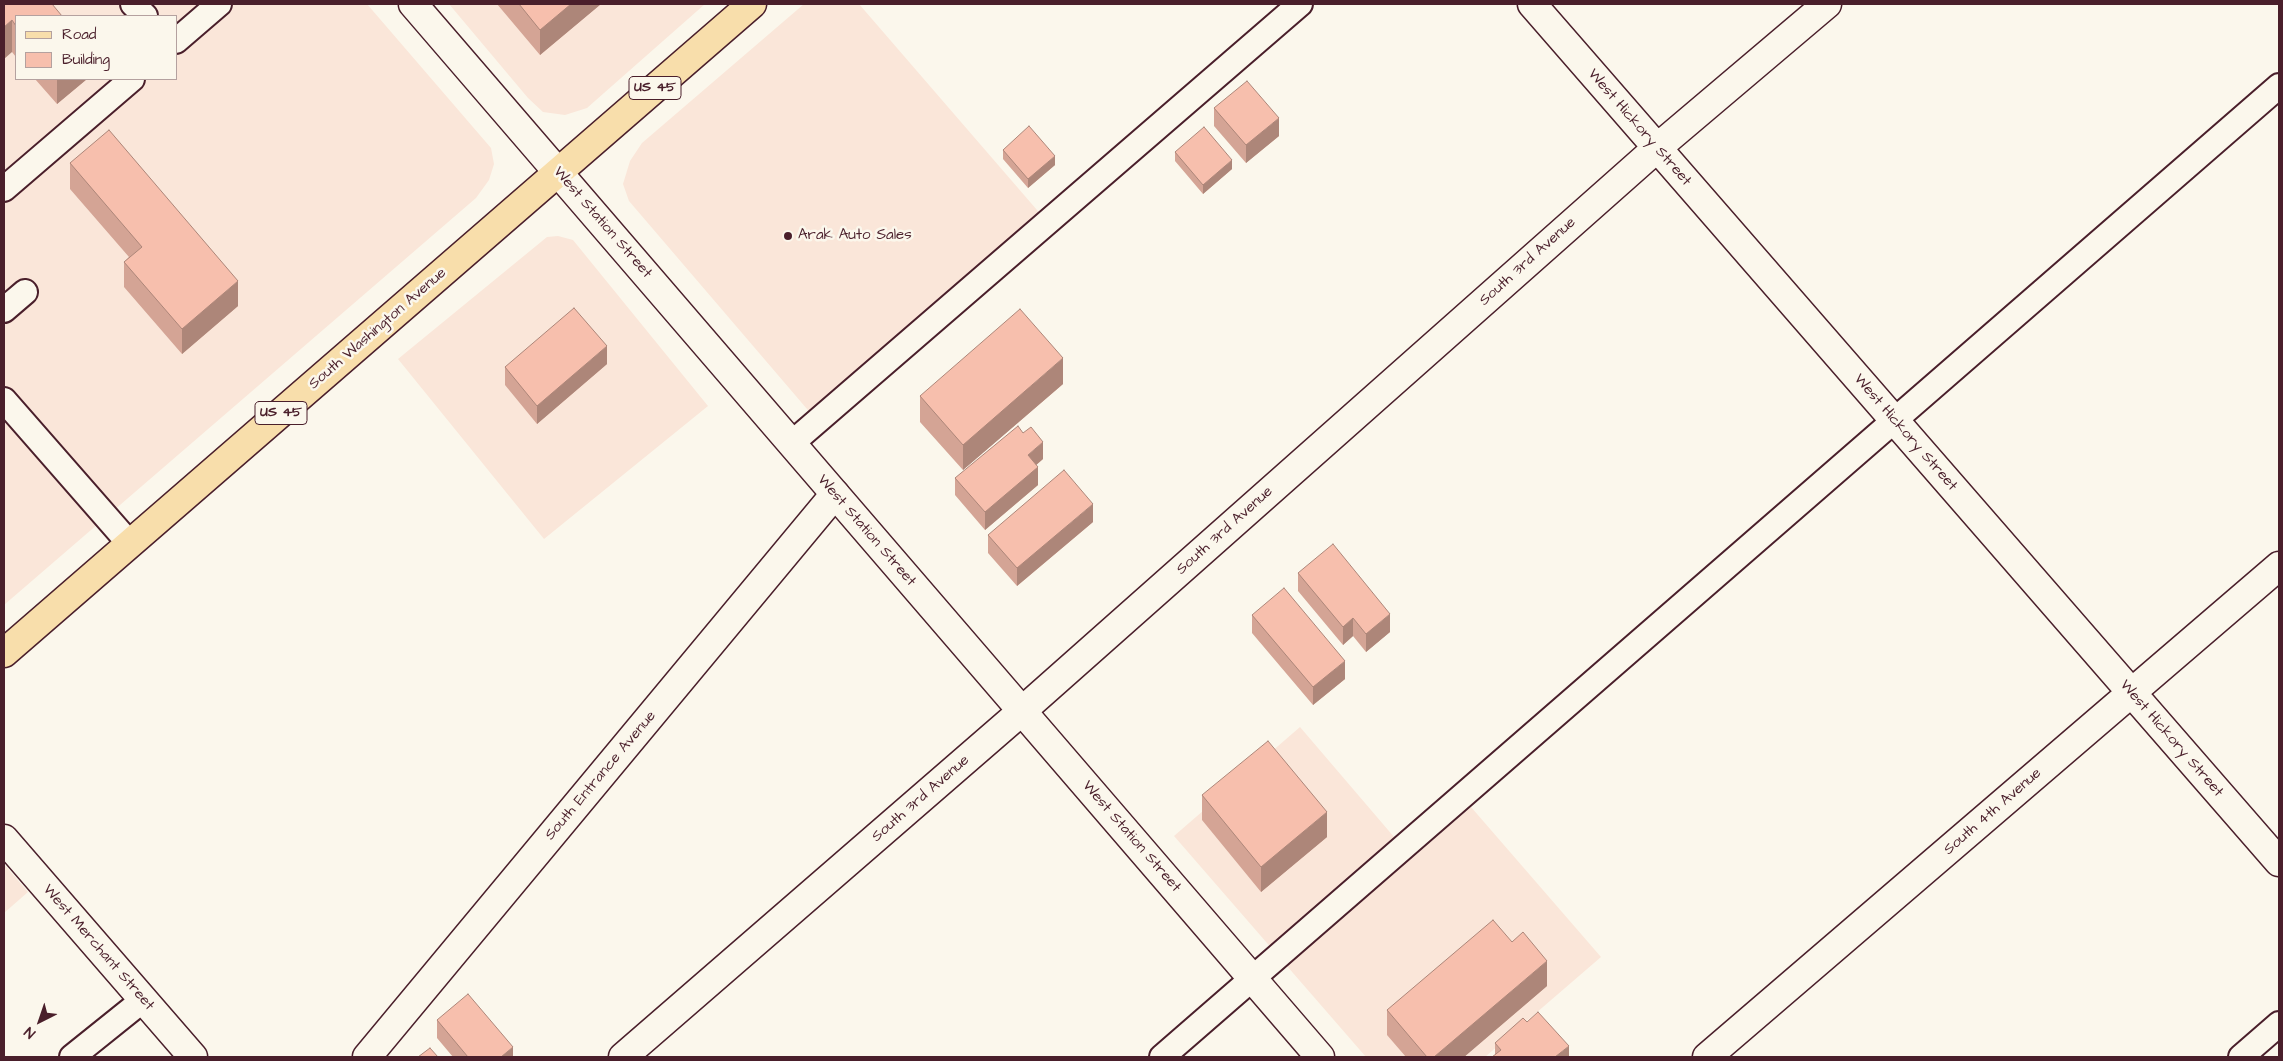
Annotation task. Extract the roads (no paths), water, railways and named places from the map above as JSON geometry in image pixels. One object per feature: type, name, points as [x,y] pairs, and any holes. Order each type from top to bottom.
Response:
[{"type":"main road","name":"South Washington Avenue","points":[[4,653],[752,4]]},
{"type":"street","name":"West Station Street","points":[[413,4],[1320,1057]]},
{"type":"street","name":"West Hickory Street","points":[[1532,4],[2279,862]]},
{"type":"street","name":"South 3rd Avenue","points":[[623,1057],[1022,711],[1657,148],[1827,4]]},
{"type":"street","name":"South Entrance Avenue","points":[[367,1057],[835,494]]},
{"type":"street","name":"South 4th Avenue","points":[[1707,1057],[2279,566]]},
{"type":"street","name":"West Merchant Street","points":[[4,839],[193,1057]]},
{"type":"lane","points":[[133,4],[144,15]]},
{"type":"lane","points":[[178,39],[219,4]]},
{"type":"lane","points":[[792,443],[1300,4]]},
{"type":"lane","points":[[4,188],[131,80]]},
{"type":"lane","points":[[1162,1057],[2279,86]]},
{"type":"lane","points":[[4,310],[25,292]]},
{"type":"lane","points":[[4,400],[130,544]]},
{"type":"lane","points":[[72,1057],[143,1000]]},
{"type":"lane","points":[[2241,1057],[2279,1024]]},
{"type":"place","name":"Arak Auto Sales","points":[[788,236]]}]
